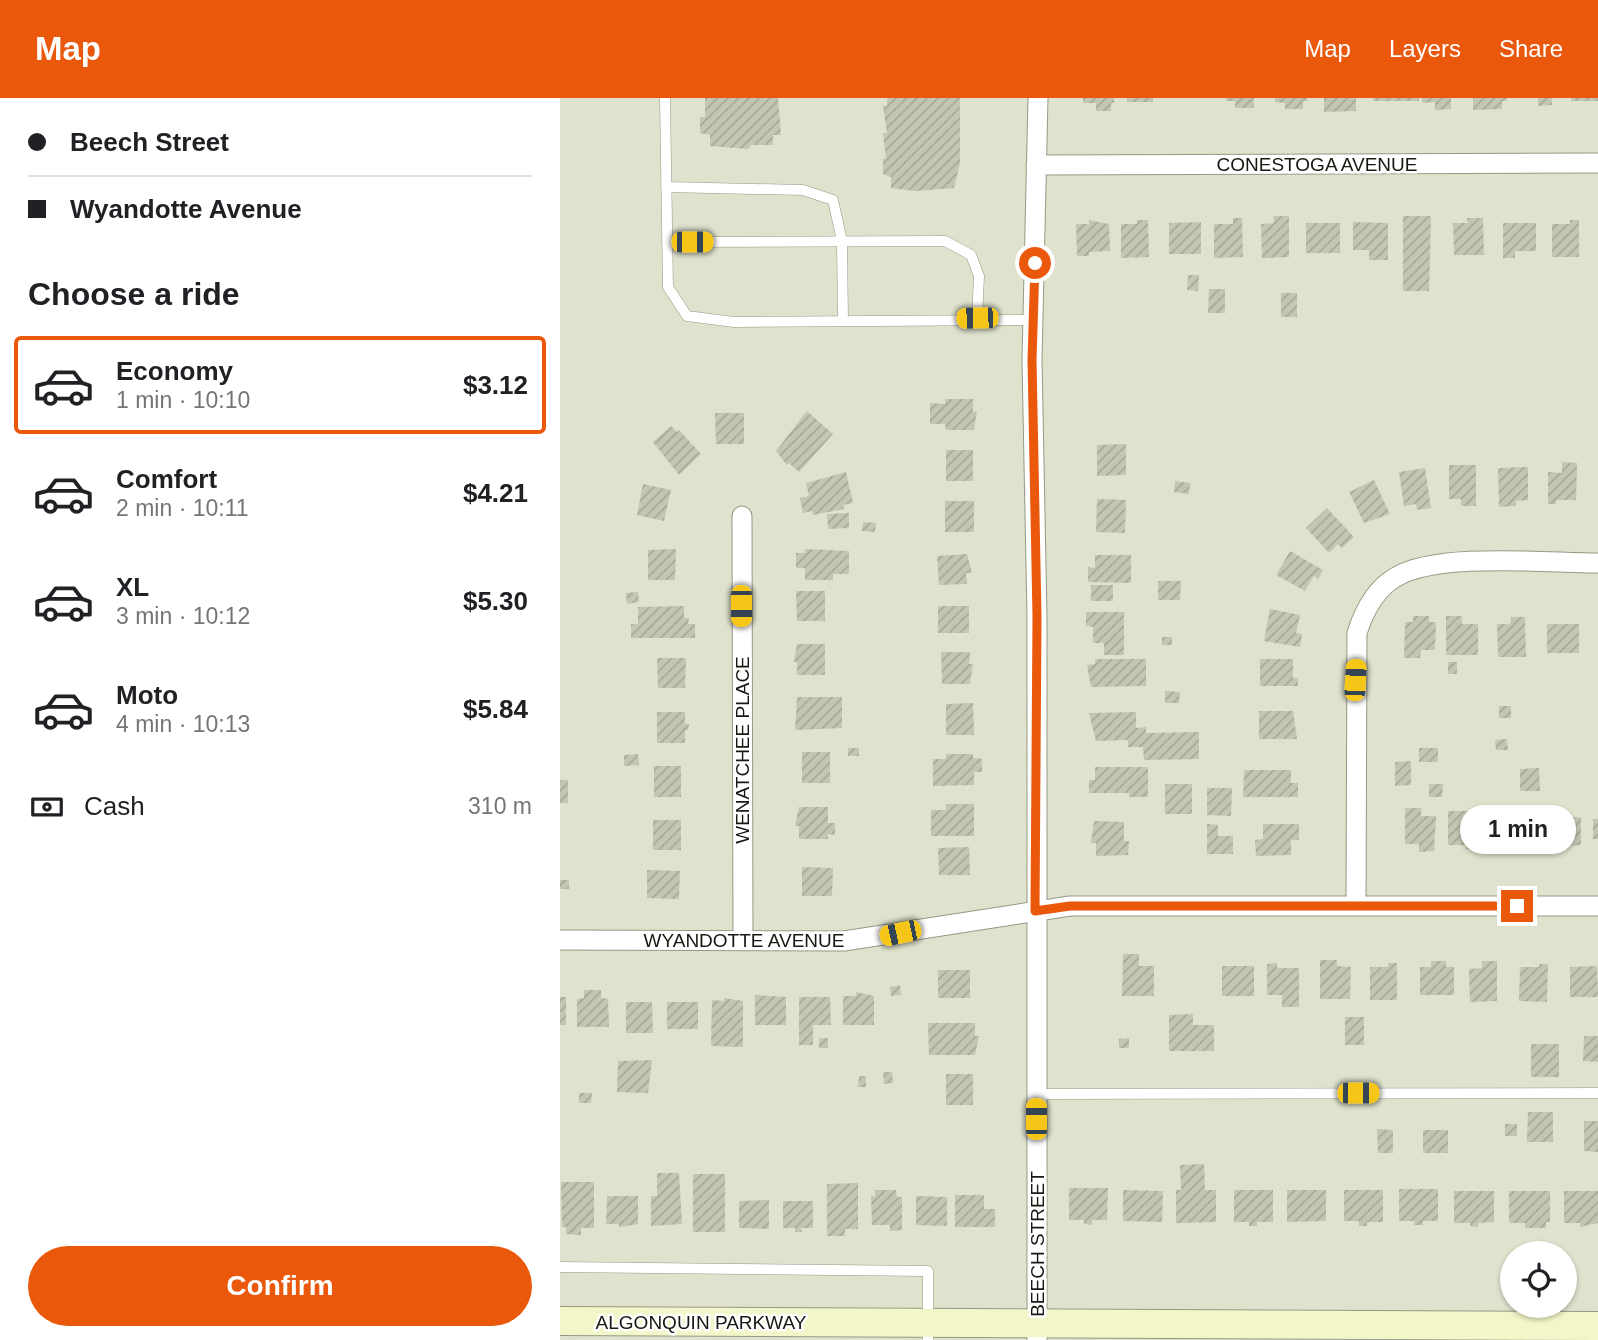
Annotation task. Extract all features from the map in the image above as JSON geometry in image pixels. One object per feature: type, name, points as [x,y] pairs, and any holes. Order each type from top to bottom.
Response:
[{"type":"main road","name":"ALGONQUIN PARKWAY","points":[[560,1321],[929,1332],[1598,1326]]},
{"type":"street","name":"BEECH STREET","points":[[1037,1332],[1037,617],[1034,320],[1038,98]]},
{"type":"street","name":"CONESTOGA AVENUE","points":[[1036,165],[1598,163]]},
{"type":"street","name":"WENATCHEE PLACE","points":[[742,516],[743,941]]},
{"type":"street","points":[[1356,905],[1357,633],[1375,595],[1394,578],[1411,569],[1450,562],[1598,563]]},
{"type":"street","name":"WYANDOTTE AVENUE","points":[[560,940],[868,939],[1070,906],[1598,906]]},
{"type":"lane","points":[[665,98],[668,287],[687,316],[734,322],[977,318],[1034,320]]},
{"type":"lane","points":[[666,187],[803,190],[833,200],[842,241],[843,321]]},
{"type":"lane","points":[[667,242],[945,241],[971,255],[979,276],[977,318]]},
{"type":"lane","points":[[1036,1094],[1598,1093]]},
{"type":"lane","points":[[560,1267],[928,1271],[929,1332]]},
{"type":"building","points":[[705,98],[778,98],[781,135],[773,135],[773,145],[751,145],[748,149],[710,146],[710,135],[700,133],[700,117],[705,117]]},
{"type":"building","points":[[887,98],[960,98],[960,163],[954,188],[916,191],[891,188],[891,177],[883,174],[883,159],[886,159],[883,133],[887,133],[883,106],[887,106]]},
{"type":"building","points":[[1083,98],[1114,98],[1114,103],[1111,103],[1111,111],[1096,111],[1096,103],[1083,103]]},
{"type":"building","points":[[1127,98],[1153,98],[1153,102],[1127,102]]},
{"type":"building","points":[[1226,98],[1254,98],[1254,108],[1235,108],[1235,101],[1226,101]]},
{"type":"building","points":[[1275,98],[1307,98],[1308,101],[1303,101],[1303,109],[1285,109],[1285,103],[1275,102]]},
{"type":"building","points":[[1324,98],[1356,98],[1356,111],[1324,112]]},
{"type":"building","points":[[1373,98],[1419,98],[1419,101],[1373,101]]},
{"type":"building","points":[[1422,98],[1451,98],[1451,109],[1435,110],[1435,102],[1422,103]]},
{"type":"building","points":[[1473,98],[1507,98],[1507,101],[1502,101],[1502,109],[1473,110]]},
{"type":"building","points":[[1538,98],[1552,98],[1552,105],[1538,106]]},
{"type":"building","points":[[1571,98],[1598,98],[1598,101],[1571,101]]},
{"type":"building","points":[[1273,216],[1289,216],[1289,257],[1262,258],[1261,224],[1274,223]]},
{"type":"building","points":[[1403,216],[1431,216],[1429,291],[1403,291]]},
{"type":"building","points":[[1233,218],[1242,218],[1243,257],[1214,258],[1214,224],[1233,224]]},
{"type":"building","points":[[1467,218],[1483,218],[1484,255],[1454,255],[1453,223],[1468,223]]},
{"type":"building","points":[[1089,220],[1109,224],[1110,251],[1089,252],[1089,256],[1077,256],[1076,224],[1089,224]]},
{"type":"building","points":[[1137,220],[1148,220],[1149,257],[1121,258],[1121,224],[1137,224]]},
{"type":"building","points":[[1570,220],[1579,220],[1579,257],[1552,257],[1552,224],[1570,224]]},
{"type":"building","points":[[1201,222],[1201,254],[1169,254],[1169,223]]},
{"type":"building","points":[[1353,222],[1388,223],[1388,260],[1369,260],[1369,250],[1353,250]]},
{"type":"building","points":[[1306,223],[1340,223],[1340,253],[1306,253]]},
{"type":"building","points":[[1503,223],[1536,223],[1536,251],[1515,251],[1515,258],[1503,258]]},
{"type":"building","points":[[1188,275],[1199,275],[1198,291],[1187,290]]},
{"type":"building","points":[[1209,289],[1225,289],[1225,313],[1208,313]]},
{"type":"building","points":[[1281,293],[1297,293],[1297,317],[1281,317]]},
{"type":"building","points":[[945,399],[973,399],[973,412],[977,411],[974,430],[946,430],[945,424],[930,424],[930,403],[945,404]]},
{"type":"building","points":[[807,411],[833,434],[799,472],[789,463],[787,465],[776,451]]},
{"type":"building","points":[[715,413],[744,413],[744,444],[716,444]]},
{"type":"building","points":[[671,426],[677,432],[679,430],[701,454],[679,475],[653,442]]},
{"type":"building","points":[[1126,444],[1126,475],[1097,476],[1097,445]]},
{"type":"building","points":[[946,450],[973,450],[973,481],[946,481]]},
{"type":"building","points":[[1562,462],[1577,463],[1576,500],[1556,500],[1556,504],[1548,504],[1548,472],[1562,473]]},
{"type":"building","points":[[1449,465],[1476,465],[1476,506],[1461,506],[1461,499],[1449,499]]},
{"type":"building","points":[[1528,467],[1528,500],[1516,501],[1516,506],[1499,507],[1498,468]]},
{"type":"building","points":[[1425,468],[1431,508],[1417,510],[1416,504],[1404,506],[1399,472]]},
{"type":"building","points":[[846,472],[853,503],[843,505],[844,509],[813,515],[812,511],[803,513],[800,498],[809,496],[806,483]]},
{"type":"building","points":[[1374,480],[1390,514],[1364,523],[1349,492]]},
{"type":"building","points":[[1175,481],[1190,483],[1189,494],[1174,492]]},
{"type":"building","points":[[643,484],[671,490],[664,521],[637,515]]},
{"type":"building","points":[[1097,499],[1126,500],[1125,533],[1096,532]]},
{"type":"building","points":[[945,501],[974,501],[974,532],[945,532]]},
{"type":"building","points":[[1327,508],[1354,537],[1342,548],[1338,544],[1329,553],[1306,528]]},
{"type":"building","points":[[849,513],[849,528],[828,529],[827,514]]},
{"type":"building","points":[[863,522],[876,523],[875,532],[862,531]]},
{"type":"building","points":[[676,549],[675,580],[648,580],[648,550]]},
{"type":"building","points":[[805,549],[849,551],[849,574],[833,574],[833,580],[805,580],[805,568],[796,568],[796,553],[805,553]]},
{"type":"building","points":[[1290,551],[1323,570],[1318,579],[1314,576],[1305,591],[1276,575]]},
{"type":"building","points":[[967,554],[972,573],[966,573],[967,584],[939,585],[937,556]]},
{"type":"building","points":[[1095,555],[1131,555],[1131,583],[1088,582],[1088,567],[1095,568]]},
{"type":"building","points":[[1158,581],[1181,581],[1180,600],[1158,600]]},
{"type":"building","points":[[1091,585],[1113,585],[1113,601],[1091,601]]},
{"type":"building","points":[[796,591],[825,591],[825,621],[797,621]]},
{"type":"building","points":[[638,592],[639,602],[627,604],[626,593]]},
{"type":"building","points":[[684,606],[684,618],[689,618],[688,624],[695,624],[695,638],[631,638],[631,624],[638,624],[638,607]]},
{"type":"building","points":[[938,606],[969,606],[969,633],[938,633]]},
{"type":"building","points":[[1270,609],[1300,615],[1296,633],[1302,634],[1300,647],[1264,641]]},
{"type":"building","points":[[1086,612],[1124,612],[1124,655],[1104,655],[1104,643],[1093,643],[1093,627],[1086,626]]},
{"type":"building","points":[[1413,616],[1429,616],[1429,622],[1436,622],[1435,650],[1421,650],[1420,658],[1404,658],[1405,622],[1413,622]]},
{"type":"building","points":[[1446,616],[1462,616],[1462,624],[1478,624],[1478,655],[1446,655]]},
{"type":"building","points":[[1511,617],[1525,617],[1526,657],[1498,657],[1497,624],[1510,624]]},
{"type":"building","points":[[1547,624],[1579,624],[1579,653],[1547,653]]},
{"type":"building","points":[[1162,637],[1172,637],[1172,645],[1162,645]]},
{"type":"building","points":[[797,644],[825,644],[825,675],[797,675],[797,662],[794,662]]},
{"type":"building","points":[[941,652],[970,652],[969,664],[973,664],[970,684],[942,684]]},
{"type":"building","points":[[657,658],[686,658],[685,688],[658,688]]},
{"type":"building","points":[[1095,659],[1146,659],[1146,686],[1091,687],[1087,665],[1095,664]]},
{"type":"building","points":[[1260,659],[1293,659],[1293,678],[1298,678],[1298,686],[1260,686]]},
{"type":"building","points":[[1448,662],[1457,662],[1457,674],[1448,674]]},
{"type":"building","points":[[1165,691],[1180,692],[1179,703],[1165,703]]},
{"type":"building","points":[[797,697],[842,697],[842,728],[795,730]]},
{"type":"building","points":[[973,703],[974,735],[946,735],[946,704]]},
{"type":"building","points":[[1499,706],[1511,706],[1511,718],[1499,718]]},
{"type":"building","points":[[1259,711],[1293,711],[1297,739],[1259,739]]},
{"type":"building","points":[[657,712],[685,712],[685,724],[689,724],[688,730],[685,730],[685,743],[657,743]]},
{"type":"building","points":[[1136,712],[1136,728],[1146,727],[1146,733],[1199,732],[1199,759],[1144,760],[1143,747],[1128,747],[1128,740],[1096,741],[1089,713]]},
{"type":"building","points":[[1507,739],[1508,750],[1496,750],[1495,740]]},
{"type":"building","points":[[848,748],[859,748],[859,756],[848,756]]},
{"type":"building","points":[[1419,748],[1438,748],[1438,762],[1419,762]]},
{"type":"building","points":[[802,752],[830,752],[830,783],[802,783]]},
{"type":"building","points":[[638,754],[639,765],[624,766],[624,755]]},
{"type":"building","points":[[946,754],[973,754],[973,758],[982,759],[982,772],[974,772],[974,785],[933,786],[933,759],[946,759]]},
{"type":"building","points":[[1411,761],[1411,785],[1395,786],[1395,762]]},
{"type":"building","points":[[654,766],[681,766],[681,797],[654,797]]},
{"type":"building","points":[[1095,767],[1148,767],[1148,797],[1129,797],[1129,793],[1089,793],[1089,780],[1095,780]]},
{"type":"building","points":[[1539,768],[1540,791],[1520,791],[1520,769]]},
{"type":"building","points":[[1244,770],[1291,770],[1291,783],[1298,783],[1298,797],[1243,797]]},
{"type":"building","points":[[560,780],[568,780],[568,803],[560,803]]},
{"type":"building","points":[[1165,784],[1192,784],[1192,814],[1165,814]]},
{"type":"building","points":[[1429,784],[1443,784],[1442,797],[1429,797]]},
{"type":"building","points":[[1207,788],[1232,788],[1231,816],[1207,815]]},
{"type":"building","points":[[946,804],[974,804],[974,836],[931,836],[931,810],[946,810]]},
{"type":"building","points":[[799,807],[828,807],[828,823],[835,823],[835,835],[828,834],[828,839],[799,839],[799,826],[795,826]]},
{"type":"building","points":[[1405,808],[1421,808],[1421,816],[1436,816],[1434,851],[1419,852],[1419,844],[1405,844]]},
{"type":"building","points":[[1448,811],[1476,811],[1476,815],[1486,815],[1486,836],[1475,836],[1475,849],[1466,849],[1466,845],[1448,845]]},
{"type":"building","points":[[1496,812],[1524,812],[1524,852],[1509,851],[1509,844],[1496,844]]},
{"type":"building","points":[[1581,817],[1581,845],[1569,846],[1569,849],[1548,845],[1547,818]]},
{"type":"building","points":[[1593,819],[1598,819],[1598,839],[1593,839]]},
{"type":"building","points":[[653,820],[681,820],[681,850],[653,850]]},
{"type":"building","points":[[1094,821],[1124,822],[1124,841],[1129,841],[1128,855],[1096,856],[1096,843],[1091,843]]},
{"type":"building","points":[[1207,824],[1218,825],[1218,836],[1233,836],[1233,854],[1207,854]]},
{"type":"building","points":[[1263,824],[1299,824],[1299,840],[1291,840],[1291,855],[1256,856],[1255,840],[1263,839]]},
{"type":"building","points":[[969,847],[970,875],[939,875],[938,848]]},
{"type":"building","points":[[802,867],[833,868],[832,896],[802,896]]},
{"type":"building","points":[[647,870],[680,871],[679,899],[647,898]]},
{"type":"building","points":[[560,880],[569,880],[569,889],[560,889]]},
{"type":"building","points":[[1123,954],[1139,954],[1139,966],[1154,966],[1154,996],[1122,996]]},
{"type":"building","points":[[1320,960],[1337,960],[1337,966],[1351,967],[1350,999],[1320,999]]},
{"type":"building","points":[[1431,961],[1446,961],[1446,967],[1454,967],[1454,995],[1420,995],[1420,967],[1431,967]]},
{"type":"building","points":[[1482,961],[1497,961],[1497,1001],[1470,1002],[1469,969],[1482,968]]},
{"type":"building","points":[[1277,963],[1277,968],[1299,968],[1299,1007],[1282,1007],[1282,995],[1267,995],[1267,964]]},
{"type":"building","points":[[1388,963],[1397,963],[1397,1000],[1370,1000],[1370,967],[1388,967]]},
{"type":"building","points":[[1539,964],[1548,964],[1547,1002],[1519,1001],[1520,967],[1539,967]]},
{"type":"building","points":[[1222,966],[1254,966],[1254,996],[1222,996]]},
{"type":"building","points":[[1597,966],[1598,997],[1570,997],[1570,967]]},
{"type":"building","points":[[938,970],[970,970],[970,998],[938,998]]},
{"type":"building","points":[[900,985],[901,995],[891,996],[890,987]]},
{"type":"building","points":[[584,990],[601,990],[601,998],[608,999],[609,1027],[577,1027],[577,999],[584,998]]},
{"type":"building","points":[[856,992],[874,996],[874,1025],[843,1025],[843,996],[856,996]]},
{"type":"building","points":[[755,995],[786,997],[786,1025],[755,1025]]},
{"type":"building","points":[[560,997],[566,997],[566,1025],[560,1025]]},
{"type":"building","points":[[799,997],[830,997],[831,1025],[813,1025],[813,1045],[799,1045]]},
{"type":"building","points":[[724,998],[743,1001],[743,1047],[711,1046],[712,1000],[724,1001]]},
{"type":"building","points":[[626,1002],[652,1002],[653,1033],[626,1033]]},
{"type":"building","points":[[667,1002],[698,1002],[698,1029],[667,1029]]},
{"type":"building","points":[[1193,1014],[1193,1025],[1214,1025],[1214,1051],[1169,1051],[1169,1015]]},
{"type":"building","points":[[1345,1017],[1364,1017],[1364,1045],[1345,1045]]},
{"type":"building","points":[[928,1023],[975,1023],[975,1036],[979,1036],[975,1055],[929,1055]]},
{"type":"building","points":[[1584,1036],[1598,1036],[1598,1062],[1583,1061]]},
{"type":"building","points":[[819,1038],[828,1038],[828,1048],[819,1048]]},
{"type":"building","points":[[1129,1038],[1129,1048],[1119,1048],[1119,1039]]},
{"type":"building","points":[[1531,1044],[1559,1044],[1559,1077],[1531,1077]]},
{"type":"building","points":[[652,1060],[648,1093],[617,1092],[618,1061]]},
{"type":"building","points":[[883,1072],[892,1072],[893,1083],[884,1084]]},
{"type":"building","points":[[946,1074],[973,1074],[973,1105],[946,1105]]},
{"type":"building","points":[[859,1076],[866,1076],[866,1087],[858,1087]]},
{"type":"building","points":[[579,1093],[592,1093],[591,1103],[579,1103]]},
{"type":"building","points":[[1528,1112],[1553,1112],[1553,1142],[1527,1142]]},
{"type":"building","points":[[1584,1121],[1598,1121],[1598,1152],[1584,1151]]},
{"type":"building","points":[[1505,1124],[1517,1124],[1517,1136],[1505,1136]]},
{"type":"building","points":[[1377,1129],[1393,1130],[1393,1153],[1378,1153]]},
{"type":"building","points":[[1423,1130],[1448,1130],[1448,1153],[1423,1153]]},
{"type":"building","points":[[1204,1164],[1205,1190],[1216,1190],[1216,1222],[1176,1223],[1176,1190],[1181,1190],[1180,1165]]},
{"type":"building","points":[[657,1173],[679,1173],[682,1224],[651,1226],[651,1196],[657,1196]]},
{"type":"building","points":[[693,1174],[725,1174],[725,1232],[693,1232]]},
{"type":"building","points":[[561,1182],[594,1182],[594,1228],[581,1228],[581,1235],[566,1234],[566,1227],[562,1227]]},
{"type":"building","points":[[858,1183],[858,1229],[845,1229],[845,1236],[827,1236],[827,1184]]},
{"type":"building","points":[[1069,1188],[1108,1188],[1107,1220],[1092,1220],[1092,1225],[1084,1224],[1084,1220],[1069,1220]]},
{"type":"building","points":[[1399,1189],[1438,1189],[1438,1221],[1423,1221],[1423,1225],[1414,1225],[1415,1221],[1399,1221]]},
{"type":"building","points":[[875,1190],[896,1190],[897,1197],[902,1197],[902,1230],[890,1231],[890,1225],[872,1225],[871,1196],[875,1196]]},
{"type":"building","points":[[1123,1190],[1163,1191],[1162,1222],[1123,1221]]},
{"type":"building","points":[[1234,1190],[1273,1190],[1273,1222],[1257,1222],[1257,1226],[1249,1226],[1249,1222],[1234,1222]]},
{"type":"building","points":[[1287,1190],[1326,1190],[1326,1221],[1287,1222]]},
{"type":"building","points":[[1344,1190],[1383,1190],[1383,1222],[1367,1222],[1367,1226],[1359,1226],[1359,1221],[1344,1221]]},
{"type":"building","points":[[1454,1191],[1494,1191],[1494,1222],[1478,1223],[1478,1227],[1470,1226],[1470,1223],[1454,1223]]},
{"type":"building","points":[[1509,1191],[1550,1191],[1550,1222],[1546,1222],[1546,1228],[1525,1228],[1525,1223],[1509,1223]]},
{"type":"building","points":[[1564,1191],[1598,1191],[1598,1223],[1580,1227],[1580,1223],[1564,1223]]},
{"type":"building","points":[[955,1195],[984,1195],[984,1209],[995,1209],[995,1227],[955,1227]]},
{"type":"building","points":[[607,1196],[638,1196],[638,1224],[619,1227],[619,1224],[606,1224]]},
{"type":"building","points":[[916,1196],[947,1197],[947,1226],[916,1225]]},
{"type":"building","points":[[769,1200],[769,1229],[739,1228],[739,1201]]},
{"type":"building","points":[[783,1201],[813,1201],[813,1228],[801,1228],[802,1232],[795,1232],[795,1228],[783,1228]]},
{"type":"route","points":[[1035,263],[1032,360],[1037,617],[1035,911],[1070,906],[1517,906]]}]
